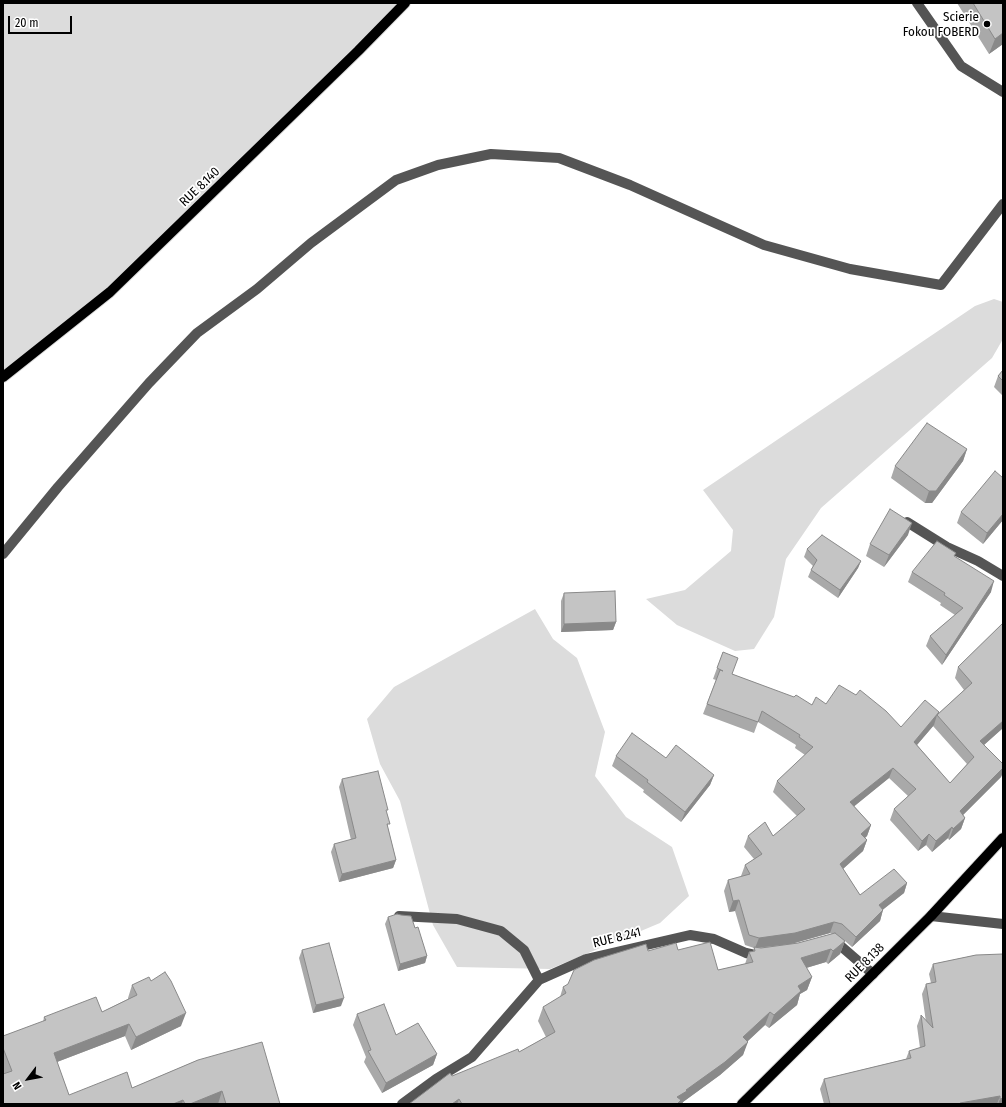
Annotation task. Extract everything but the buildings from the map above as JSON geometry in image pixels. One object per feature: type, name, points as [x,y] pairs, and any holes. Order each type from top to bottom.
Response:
[{"type":"main road","name":"RUE 8.140","points":[[3,378],[110,292],[347,62],[405,3]]},
{"type":"main road","name":"RUE 8.138","points":[[742,1104],[931,916],[1003,838]]},
{"type":"street","points":[[917,3],[961,66],[1003,92]]},
{"type":"street","points":[[3,554],[58,487],[149,383],[197,333],[257,289],[311,243],[396,180],[438,165],[491,154],[560,158],[630,185],[764,245],[850,269],[941,285],[1003,204]]},
{"type":"street","points":[[907,522],[947,547],[978,561],[1003,576]]},
{"type":"street","points":[[399,916],[457,919],[501,931],[524,950],[539,980]]},
{"type":"street","points":[[931,916],[1003,924]]},
{"type":"street","name":"RUE 8.241","points":[[402,1104],[436,1079],[472,1057],[539,980],[586,959],[632,947],[690,935],[714,939],[755,956],[770,953]]},
{"type":"street","points":[[821,942],[831,939],[835,941],[873,974]]},
{"type":"shaded area","points":[[3,3],[405,3],[110,292],[3,377]]},
{"type":"shaded area","points":[[994,299],[1003,302],[1003,339],[992,358],[821,508],[786,559],[774,617],[754,649],[735,651],[677,625],[646,599],[685,590],[731,551],[733,530],[703,490],[975,306]]},
{"type":"shaded area","points":[[535,609],[553,639],[577,658],[605,732],[595,776],[626,817],[672,847],[689,896],[660,923],[550,969],[457,967],[433,925],[400,801],[380,764],[367,719],[394,687]]},
{"type":"place","name":"Scierie Fokou FOBERD","points":[[987,24]]}]
